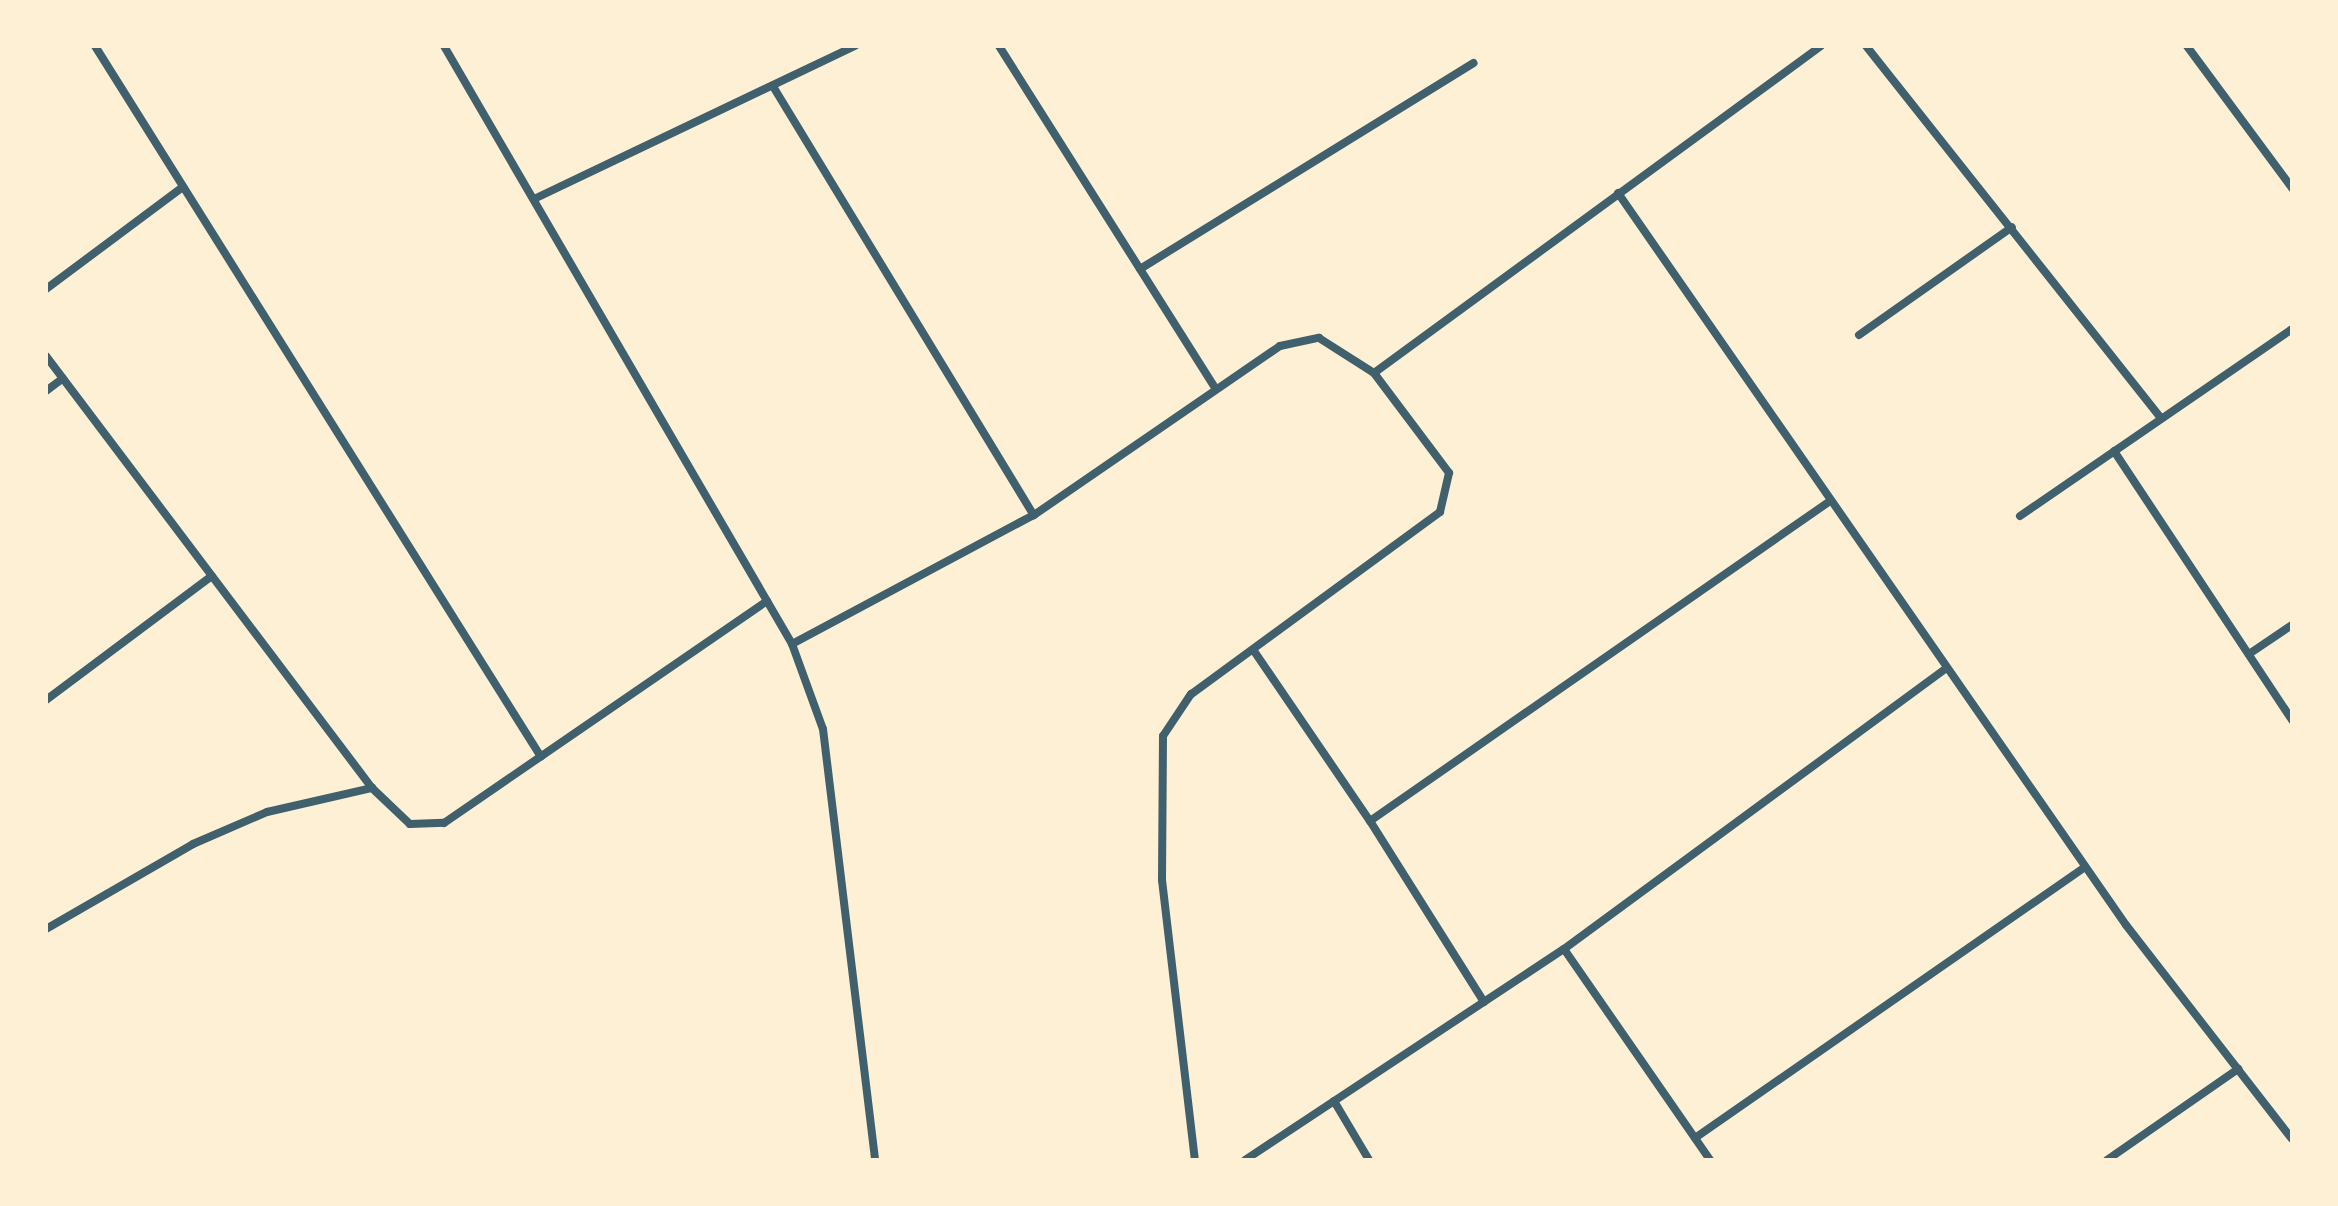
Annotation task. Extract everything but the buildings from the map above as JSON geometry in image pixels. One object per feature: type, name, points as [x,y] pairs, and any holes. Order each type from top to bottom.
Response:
[{"type":"street","points":[[95,46],[541,757]]},
{"type":"street","points":[[444,46],[792,644],[823,729],[875,1160]]},
{"type":"street","points":[[534,199],[774,88],[855,46]]},
{"type":"street","points":[[999,46],[1214,386]]},
{"type":"street","points":[[1374,373],[1821,46]]},
{"type":"street","points":[[1866,46],[2161,418]]},
{"type":"street","points":[[2187,46],[2292,188]]},
{"type":"street","points":[[1140,269],[1474,63]]},
{"type":"street","points":[[774,88],[1034,515]]},
{"type":"street","points":[[46,289],[183,187]]},
{"type":"street","points":[[1618,193],[2085,867],[2292,1139]]},
{"type":"street","points":[[1859,335],[2012,227]]},
{"type":"street","points":[[2020,516],[2292,329]]},
{"type":"street","points":[[792,644],[1034,515],[1214,386],[1280,346],[1319,338],[1374,373],[1449,473],[1440,512],[1254,651],[1191,694],[1163,736],[1159,762],[1162,880],[1195,1160]]},
{"type":"street","points":[[46,356],[372,788],[393,813],[431,827],[541,757],[767,601]]},
{"type":"street","points":[[46,391],[63,378]]},
{"type":"street","points":[[2114,451],[2292,720]]},
{"type":"street","points":[[1370,821],[1830,501]]},
{"type":"street","points":[[46,700],[212,576]]},
{"type":"street","points":[[2249,654],[2292,625]]},
{"type":"street","points":[[1254,651],[1370,821],[1484,1002]]},
{"type":"street","points":[[1245,1160],[1564,949],[1946,668]]},
{"type":"street","points":[[46,929],[193,844],[267,812],[372,788]]},
{"type":"street","points":[[1695,1138],[2085,867]]},
{"type":"street","points":[[1564,949],[1710,1160]]},
{"type":"street","points":[[2107,1160],[2238,1069]]},
{"type":"street","points":[[1334,1101],[1369,1160]]}]
